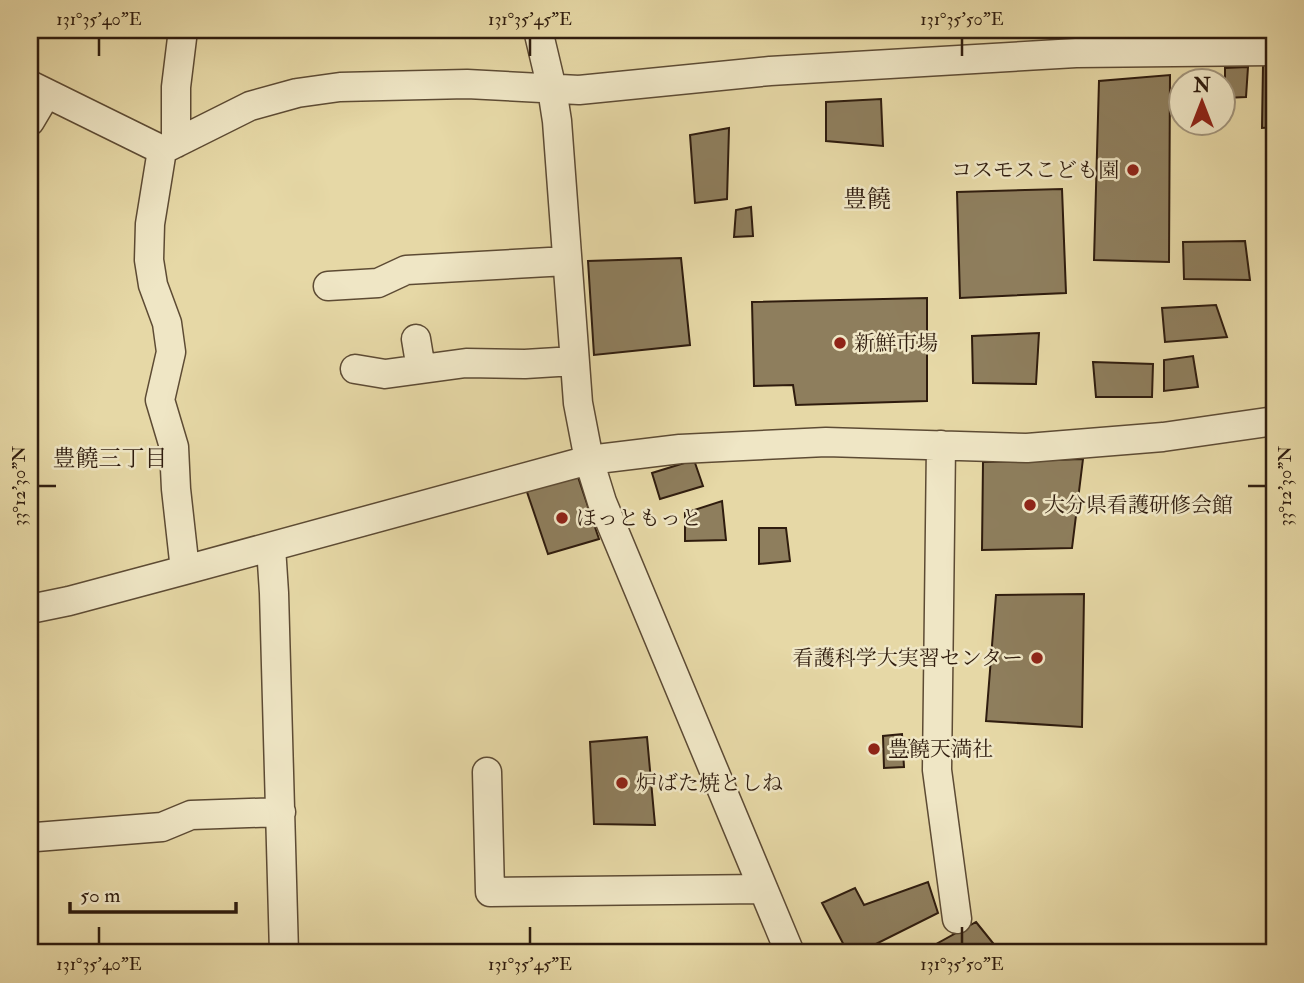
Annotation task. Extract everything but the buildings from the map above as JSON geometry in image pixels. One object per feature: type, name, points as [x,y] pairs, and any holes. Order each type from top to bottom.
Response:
[{"type":"street","points":[[183,30],[169,146],[150,224],[149,260],[153,285],[167,323],[171,352],[160,400],[174,447],[185,570]]},
{"type":"street","points":[[538,30],[552,89],[578,403],[589,460],[601,502],[790,953]]},
{"type":"street","points":[[30,121],[38,90],[169,146],[250,106],[317,89],[467,84],[552,89],[604,88],[770,71],[1076,53],[1274,51]]},
{"type":"street","points":[[328,286],[378,283],[406,270],[567,261]]},
{"type":"street","points":[[416,339],[421,369]]},
{"type":"street","points":[[355,369],[385,374],[466,363],[575,361]]},
{"type":"street","points":[[30,609],[69,601],[589,460],[680,449],[825,442],[1027,448],[1163,437],[1274,421]]},
{"type":"street","points":[[941,445],[937,770],[957,919]]},
{"type":"street","points":[[271,547],[284,953]]},
{"type":"street","points":[[486,772],[490,892],[763,889]]},
{"type":"street","points":[[36,837],[162,827],[191,815],[281,813]]},
{"type":"place","name":"コスモスこども園","points":[[1133,170]]},
{"type":"place","name":"新鮮市場","points":[[840,343]]},
{"type":"place","name":"大分県看護研修会館","points":[[1030,505]]},
{"type":"place","name":"ほっともっと","points":[[562,518]]},
{"type":"place","name":"看護科学大実習センター","points":[[1037,658]]},
{"type":"place","name":"豊饒天満社","points":[[874,749]]},
{"type":"place","name":"炉ばた焼としね","points":[[622,783]]},
{"type":"district","name":"豊饒","points":[[867,199]]},
{"type":"district","name":"豊饒三丁目","points":[[110,458]]}]
